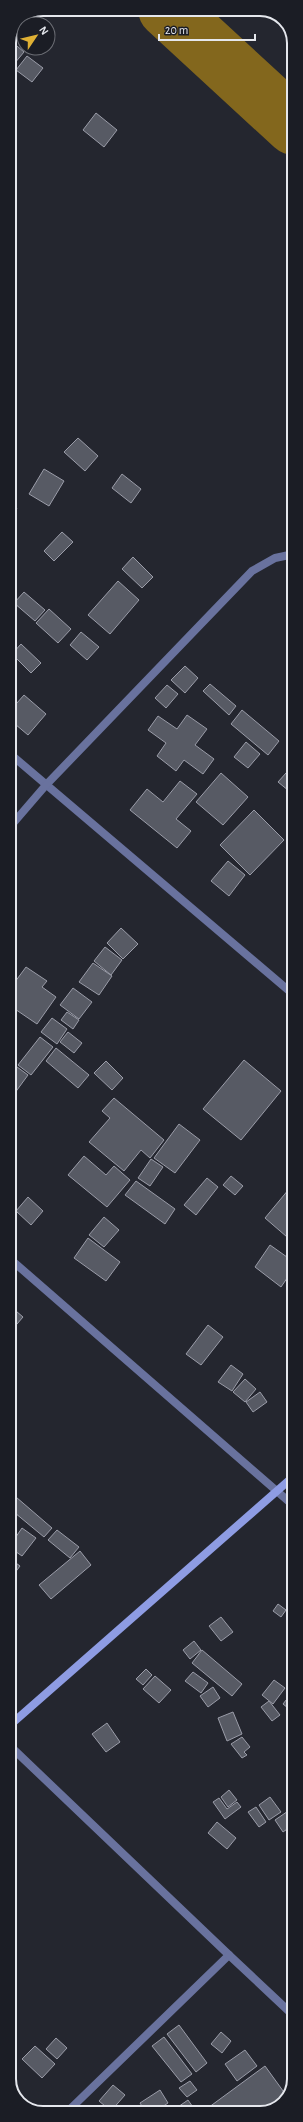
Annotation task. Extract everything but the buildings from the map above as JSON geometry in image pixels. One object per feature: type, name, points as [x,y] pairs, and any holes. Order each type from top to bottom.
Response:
[{"type":"street","points":[[16,820],[46,785],[252,571],[275,558],[287,555]]},
{"type":"street","points":[[16,759],[287,989]]},
{"type":"street","points":[[16,1264],[287,1500]]},
{"type":"street","points":[[16,1720],[287,1482]]},
{"type":"street","points":[[16,1752],[287,2009]]},
{"type":"street","points":[[73,2106],[229,1955]]},
{"type":"waterway","points":[[175,16],[287,120]]}]
